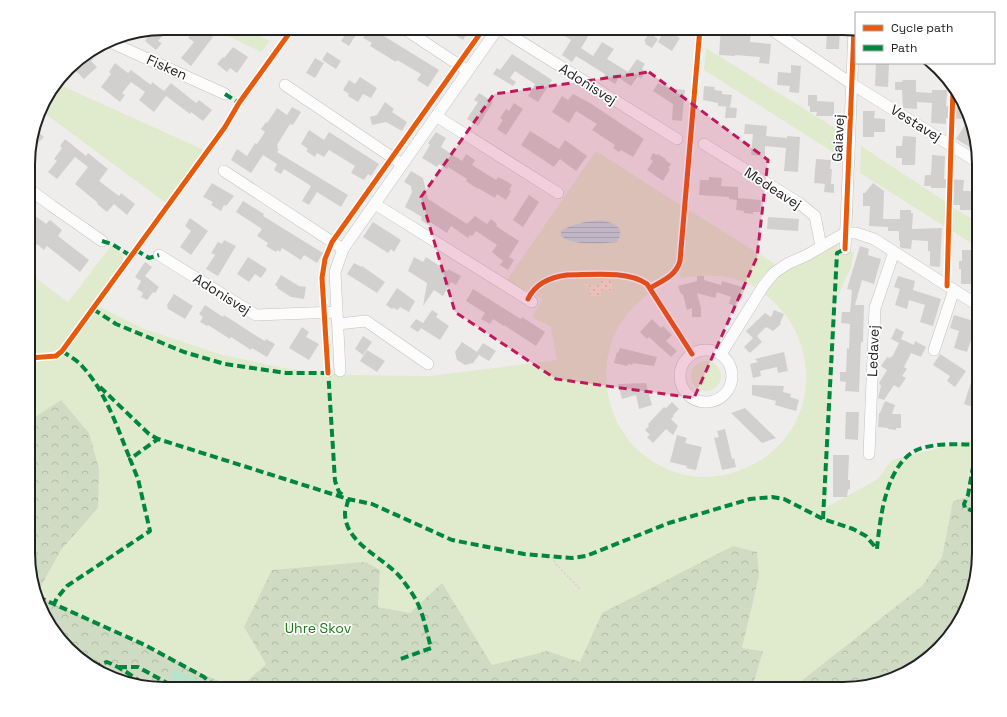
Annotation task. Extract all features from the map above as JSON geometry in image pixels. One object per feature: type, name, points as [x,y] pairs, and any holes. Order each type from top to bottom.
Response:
[{"type":"street","points":[[414,35],[468,71]]},
{"type":"street","name":"Adonisvej","points":[[340,371],[335,272],[343,249],[493,35]]},
{"type":"street","name":"Adonisvej","points":[[509,35],[677,139]]},
{"type":"street","name":"Vestavej","points":[[779,35],[852,84],[972,159]]},
{"type":"street","name":"Gaiavej","points":[[845,249],[854,35]]},
{"type":"street","name":"Fisken","points":[[116,45],[225,94]]},
{"type":"street","points":[[285,85],[402,164]]},
{"type":"street","points":[[436,116],[558,193]]},
{"type":"street","name":"Medeavej","points":[[704,144],[799,203],[815,216],[822,246]]},
{"type":"street","points":[[224,171],[343,249]]},
{"type":"street","points":[[35,193],[102,241]]},
{"type":"street","points":[[375,204],[532,302]]},
{"type":"street","points":[[720,354],[764,285],[774,273],[787,264],[846,233],[856,233],[874,239],[972,302]]},
{"type":"street","name":"Ledavej","points":[[870,454],[875,308],[894,252]]},
{"type":"street","name":"Adonisvej","points":[[159,255],[256,315],[337,312]]},
{"type":"street","points":[[934,350],[954,290]]},
{"type":"street","points":[[338,324],[366,321],[428,364]]},
{"type":"street","points":[[701,350],[711,350],[720,354],[729,363],[732,375],[730,387],[723,397],[712,402],[700,402],[689,397],[681,387],[679,374],[683,363],[692,354],[701,350]]},
{"type":"path","points":[[552,556],[556,564],[580,589]]},
{"type":"highlighted area","points":[[649,72],[768,160],[757,257],[694,398],[556,379],[455,312],[421,197],[494,94]]},
{"type":"green space","points":[[226,35],[257,35],[270,41],[261,52]]},
{"type":"green space","points":[[706,48],[840,131],[839,156],[704,70]]},
{"type":"green space","points":[[62,86],[204,150],[166,203],[45,114],[52,100]]},
{"type":"green space","points":[[861,146],[946,202],[944,226],[860,173]]},
{"type":"green space","points":[[596,151],[682,206],[681,230],[676,267],[671,273],[651,283],[636,277],[621,275],[565,273],[548,278],[529,291],[526,289],[523,294],[505,283]]},
{"type":"green space","points":[[950,206],[972,219],[972,244],[949,229]]},
{"type":"green space","points":[[689,210],[775,264],[754,287],[745,282],[727,277],[709,275],[680,278]]},
{"type":"green space","points":[[838,242],[838,253],[854,252],[851,267],[836,300],[827,507],[878,479],[892,460],[972,440],[972,496],[953,501],[942,557],[922,586],[800,682],[754,682],[763,651],[742,648],[759,576],[602,613],[580,663],[547,651],[492,665],[442,583],[411,613],[378,607],[380,570],[244,627],[266,664],[246,682],[223,682],[45,599],[40,588],[61,550],[98,508],[35,429],[35,361],[61,357],[100,307],[142,328],[219,354],[283,368],[346,375],[430,376],[557,360],[551,327],[532,317],[543,299],[532,293],[545,283],[565,276],[616,277],[632,279],[645,284],[649,293],[637,303],[620,325],[609,350],[606,378],[612,410],[618,424],[626,437],[637,449],[665,468],[694,476],[724,475],[752,465],[776,448],[794,424],[805,395],[805,362],[803,352],[796,332],[786,315],[764,294],[774,280],[786,270],[812,258]]},
{"type":"green space","points":[[111,246],[123,255],[124,260],[59,350],[35,354],[35,277],[68,302]]},
{"type":"green space","points":[[706,361],[717,365],[721,376],[717,387],[706,391],[695,387],[691,376],[695,365]]},
{"type":"green space","points":[[61,400],[89,433],[99,469],[98,508],[61,550],[40,588],[45,599],[221,682],[156,682],[139,680],[107,669],[73,644],[52,617],[39,586],[35,561],[35,417]]},
{"type":"green space","points":[[972,496],[972,561],[970,578],[959,610],[940,638],[928,650],[914,660],[900,669],[884,675],[868,680],[851,682],[800,682],[922,586],[942,557],[953,501]]},
{"type":"green space","name":"Uhre Skov","points":[[733,546],[757,552],[759,576],[742,648],[763,651],[754,682],[246,682],[266,664],[244,627],[272,570],[365,562],[380,570],[378,607],[410,613],[442,583],[492,665],[547,651],[580,662],[602,613]]},
{"type":"green space","points":[[172,669],[205,682],[171,682]]},
{"type":"sand","points":[[602,280],[612,281],[612,290],[601,290],[601,296],[590,296],[590,289],[583,284],[586,282],[589,286],[601,285]]},
{"type":"water","points":[[602,220],[614,224],[620,229],[620,236],[617,242],[595,244],[580,243],[561,236],[561,231],[576,224]]},
{"type":"building","points":[[163,35],[158,41],[162,43],[156,50],[145,41],[149,36]]},
{"type":"building","points":[[190,35],[210,35],[213,37],[191,66],[181,58],[194,42],[188,38]]},
{"type":"building","points":[[345,35],[356,35],[349,46],[341,41]]},
{"type":"building","points":[[365,35],[382,35],[439,70],[428,87],[417,80],[421,74],[397,60],[396,62],[370,46],[372,43],[363,38]]},
{"type":"building","points":[[455,35],[466,35],[463,40]]},
{"type":"building","points":[[563,35],[585,35],[588,37],[581,48],[593,56],[602,42],[614,49],[607,59],[628,72],[637,59],[645,64],[642,69],[646,71],[641,79],[638,76],[631,86],[619,78],[615,84],[604,77],[605,74],[576,56],[572,62],[562,55],[571,40]]},
{"type":"building","points":[[648,35],[652,35],[658,39],[652,48],[645,44],[646,42],[644,41]]},
{"type":"building","points":[[662,35],[675,35],[680,38],[672,51],[658,42]]},
{"type":"building","points":[[720,35],[751,35],[750,42],[771,44],[769,64],[759,63],[760,57],[719,55]]},
{"type":"building","points":[[827,35],[840,35],[839,49],[826,49]]},
{"type":"building","points":[[233,47],[248,57],[237,73],[230,68],[227,72],[217,64]]},
{"type":"building","points":[[327,52],[341,61],[336,69],[322,60]]},
{"type":"building","points":[[96,54],[91,61],[97,67],[84,79],[76,70]]},
{"type":"building","points":[[512,54],[552,80],[538,102],[528,96],[535,84],[515,71],[510,78],[516,82],[513,86],[493,74],[497,68],[500,70]]},
{"type":"building","points":[[315,58],[324,63],[315,78],[306,73]]},
{"type":"building","points":[[115,63],[128,73],[131,70],[151,85],[152,82],[164,91],[171,83],[196,103],[199,100],[212,110],[203,121],[191,112],[190,114],[166,96],[154,112],[139,100],[145,92],[131,82],[122,93],[125,95],[120,102],[101,87],[111,74],[109,72]]},
{"type":"building","points":[[876,64],[889,64],[888,87],[875,86]]},
{"type":"building","points":[[791,65],[801,66],[799,93],[789,92],[790,86],[777,85],[778,72],[791,73]]},
{"type":"building","points":[[360,77],[377,88],[371,98],[363,94],[358,102],[348,96],[349,94],[343,90],[349,80],[355,84]]},
{"type":"building","points":[[903,80],[916,80],[916,92],[932,93],[932,90],[947,90],[946,106],[959,107],[963,119],[946,118],[946,124],[931,123],[932,103],[917,102],[917,109],[903,108],[902,90],[895,90],[895,82],[902,82]]},
{"type":"building","points":[[658,83],[668,88],[685,90],[682,121],[672,120],[673,104],[653,91]]},
{"type":"building","points":[[704,86],[715,87],[714,90],[722,91],[722,94],[732,95],[730,107],[718,106],[718,103],[703,100]]},
{"type":"building","points":[[479,93],[493,102],[478,126],[467,119],[478,102],[474,100]]},
{"type":"building","points":[[573,94],[590,103],[644,139],[633,157],[621,150],[619,152],[613,148],[615,145],[592,130],[597,124],[576,111],[569,123],[552,112],[562,96],[568,100]]},
{"type":"building","points":[[808,95],[817,95],[817,101],[834,102],[834,116],[816,116],[817,112],[810,112],[810,106],[808,106]]},
{"type":"building","points":[[385,102],[394,109],[392,112],[407,122],[402,131],[386,122],[372,125],[370,117],[377,115]]},
{"type":"building","points":[[514,103],[523,109],[506,135],[497,129],[503,120],[500,118],[506,109],[509,111]]},
{"type":"building","points":[[292,107],[301,112],[293,125],[290,124],[277,145],[277,148],[279,149],[277,152],[348,195],[341,207],[317,192],[309,205],[302,201],[311,186],[284,169],[281,174],[274,170],[277,164],[263,155],[251,173],[231,160],[237,149],[247,156],[255,143],[257,144],[265,132],[261,129],[277,108],[287,115]]},
{"type":"building","points":[[726,107],[737,108],[736,118],[725,118]]},
{"type":"building","points":[[863,111],[875,111],[874,118],[885,119],[885,132],[874,132],[874,137],[863,137]]},
{"type":"building","points":[[745,124],[767,126],[766,136],[787,138],[787,136],[800,137],[798,172],[784,171],[786,148],[765,146],[765,156],[751,155],[753,134],[744,134]]},
{"type":"building","points":[[966,124],[971,148],[956,139]]},
{"type":"building","points":[[309,130],[324,140],[329,132],[379,164],[371,176],[368,174],[364,180],[351,173],[355,166],[329,150],[324,157],[317,153],[315,157],[306,151],[308,149],[301,144]]},
{"type":"building","points":[[530,131],[559,149],[565,140],[587,156],[576,171],[560,159],[554,167],[521,145]]},
{"type":"building","points":[[39,132],[44,137],[37,144]]},
{"type":"building","points":[[436,132],[446,138],[441,147],[462,161],[466,154],[475,160],[472,165],[496,180],[498,177],[510,183],[512,185],[509,190],[511,191],[506,200],[497,194],[495,198],[478,189],[466,181],[467,179],[448,167],[447,169],[439,164],[437,167],[422,158],[430,145],[428,143]]},
{"type":"building","points":[[903,136],[916,137],[915,165],[902,165],[902,158],[896,158],[896,146],[902,146]]},
{"type":"building","points":[[65,139],[86,156],[88,153],[108,169],[99,181],[119,196],[121,193],[135,204],[127,215],[114,204],[107,212],[75,184],[88,167],[75,157],[57,179],[48,172],[57,161],[54,159],[62,148],[60,146]]},
{"type":"building","points":[[653,153],[658,154],[671,164],[668,168],[670,169],[663,181],[647,170],[653,161],[650,159]]},
{"type":"building","points":[[932,155],[945,156],[944,179],[964,180],[963,191],[972,191],[972,210],[960,210],[960,205],[953,205],[953,188],[931,188],[931,186],[924,186],[925,175],[931,175]]},
{"type":"building","points":[[816,159],[831,160],[831,184],[834,184],[834,193],[824,192],[825,184],[814,183]]},
{"type":"building","points":[[411,171],[423,178],[428,199],[467,224],[475,216],[487,224],[491,219],[497,224],[496,226],[519,241],[509,257],[514,260],[508,270],[500,265],[503,261],[492,252],[497,245],[476,231],[468,238],[451,226],[447,233],[430,222],[428,225],[421,220],[422,217],[405,207],[412,192],[411,186],[404,182]]},
{"type":"building","points":[[709,177],[722,178],[721,186],[738,187],[738,198],[761,200],[760,212],[753,212],[753,214],[736,210],[737,200],[729,199],[729,197],[699,195],[700,180],[709,180]]},
{"type":"building","points":[[212,183],[234,196],[226,206],[224,205],[221,211],[211,205],[213,202],[203,197]]},
{"type":"building","points":[[873,183],[884,191],[883,219],[900,219],[900,210],[911,210],[911,213],[913,213],[912,229],[942,228],[940,267],[930,266],[928,241],[912,240],[911,249],[902,248],[900,247],[899,231],[888,231],[888,227],[869,226],[870,206],[863,206],[863,193],[865,193]]},
{"type":"building","points":[[529,195],[539,202],[523,227],[513,220]]},
{"type":"building","points":[[243,201],[264,214],[263,216],[323,253],[317,263],[304,255],[301,260],[282,248],[280,252],[278,250],[276,252],[266,246],[268,243],[257,236],[262,229],[236,212]]},
{"type":"building","points":[[35,216],[46,224],[50,220],[62,230],[58,236],[89,260],[80,272],[47,246],[44,250],[37,244],[35,247]]},
{"type":"building","points":[[768,217],[799,219],[798,231],[767,229]]},
{"type":"building","points":[[190,218],[208,231],[191,255],[180,247],[191,231],[185,226]]},
{"type":"building","points":[[373,222],[401,240],[394,252],[391,249],[388,253],[363,237]]},
{"type":"building","points":[[224,240],[236,246],[218,276],[206,269],[215,255],[211,253],[218,242],[222,244]]},
{"type":"building","points":[[860,246],[869,249],[868,255],[881,259],[874,284],[862,280],[855,305],[864,305],[859,392],[845,391],[846,382],[840,381],[840,372],[846,372],[850,324],[841,323],[842,312],[850,312],[852,290],[847,289]]},
{"type":"building","points":[[962,250],[972,250],[972,284],[961,284],[961,269],[959,269],[959,261],[962,261]]},
{"type":"building","points":[[248,257],[267,269],[261,278],[255,274],[249,282],[237,274]]},
{"type":"building","points":[[414,257],[423,262],[426,257],[447,271],[448,269],[461,276],[456,285],[451,282],[443,296],[434,290],[423,306],[427,283],[408,271]]},
{"type":"building","points":[[145,262],[152,267],[145,276],[159,287],[147,300],[141,297],[143,293],[137,289],[141,281],[135,277]]},
{"type":"building","points":[[354,263],[362,266],[385,282],[377,293],[347,274]]},
{"type":"building","points":[[281,275],[299,286],[306,287],[304,299],[291,297],[277,288],[278,287],[275,285]]},
{"type":"building","points":[[697,276],[704,276],[704,280],[721,285],[722,281],[745,288],[741,300],[739,299],[737,306],[729,304],[731,297],[717,292],[715,298],[697,293],[701,308],[701,317],[692,317],[692,308],[687,310],[683,294],[681,294],[678,286],[697,281]]},
{"type":"building","points":[[898,276],[915,281],[913,290],[941,299],[933,326],[920,322],[925,305],[909,300],[907,309],[895,305],[900,289],[894,287]]},
{"type":"building","points":[[397,288],[415,301],[409,312],[400,307],[398,310],[392,309],[386,305]]},
{"type":"building","points":[[473,289],[545,332],[536,346],[493,319],[490,324],[481,319],[485,313],[466,301]]},
{"type":"building","points":[[174,294],[193,306],[185,319],[168,309],[167,305]]},
{"type":"building","points":[[205,305],[223,317],[224,315],[265,341],[266,339],[275,344],[267,357],[252,348],[251,350],[231,337],[230,339],[208,325],[207,326],[200,322],[203,317],[199,314]]},
{"type":"building","points":[[432,310],[438,314],[436,317],[449,326],[440,340],[421,328],[418,332],[410,327],[416,319],[423,323]]},
{"type":"building","points":[[774,310],[784,314],[780,323],[781,324],[773,331],[766,327],[757,336],[762,342],[750,353],[744,347],[753,338],[746,331],[765,313],[771,317]]},
{"type":"building","points":[[954,315],[972,320],[972,337],[967,352],[954,348],[959,331],[950,328]]},
{"type":"building","points":[[652,319],[661,328],[663,326],[672,335],[666,341],[677,351],[671,357],[649,337],[647,339],[640,332]]},
{"type":"building","points":[[302,327],[309,332],[306,337],[319,344],[309,360],[289,348]]},
{"type":"building","points":[[896,328],[904,332],[901,339],[914,345],[915,341],[926,347],[921,357],[911,353],[904,367],[907,369],[902,376],[906,378],[899,388],[894,385],[884,400],[878,398],[881,386],[879,383],[887,370],[881,366],[887,357],[892,357],[899,343],[891,339]]},
{"type":"building","points":[[363,336],[372,342],[363,355],[355,349]]},
{"type":"building","points":[[462,342],[477,352],[483,343],[496,351],[489,361],[479,355],[473,363],[465,365],[457,360],[455,352]]},
{"type":"building","points":[[620,348],[657,357],[654,366],[633,363],[632,365],[628,364],[627,366],[614,363],[617,352],[618,353]]},
{"type":"building","points":[[367,350],[385,361],[377,372],[360,361]]},
{"type":"building","points":[[784,352],[788,371],[778,373],[777,367],[760,371],[761,376],[753,378],[750,364],[758,362],[755,359]]},
{"type":"building","points":[[940,354],[966,371],[955,387],[947,381],[950,376],[933,365]]},
{"type":"building","points":[[972,379],[972,407],[964,404]]},
{"type":"building","points":[[646,383],[652,405],[639,409],[636,395],[622,399],[618,384]]},
{"type":"building","points":[[752,385],[784,386],[783,392],[791,394],[790,397],[799,400],[796,411],[775,405],[776,401],[752,395]]},
{"type":"building","points":[[885,401],[895,405],[892,414],[901,414],[901,428],[896,428],[896,430],[878,427],[879,413]]},
{"type":"building","points":[[672,402],[679,409],[671,419],[678,426],[673,435],[666,429],[653,443],[647,437],[650,435],[645,430],[649,426],[648,424],[664,407],[666,408]]},
{"type":"building","points":[[745,408],[776,438],[762,443],[731,413]]},
{"type":"building","points":[[846,412],[859,412],[858,440],[845,439]]},
{"type":"building","points":[[725,429],[732,459],[734,458],[736,467],[722,470],[714,438],[719,437],[717,431]]},
{"type":"building","points":[[677,435],[687,438],[685,443],[702,447],[696,470],[670,462]]},
{"type":"building","points":[[833,455],[849,455],[848,480],[850,480],[850,490],[848,489],[847,497],[833,497]]},
{"type":"marked path","points":[[225,94],[239,103]]},
{"type":"marked path","points":[[102,241],[112,244],[131,256]]},
{"type":"marked path","points":[[823,519],[837,253],[845,249]]},
{"type":"marked path","points":[[136,250],[149,258],[159,255]]},
{"type":"marked path","points":[[93,309],[116,324],[184,352],[225,364],[286,373],[328,373]]},
{"type":"marked path","points":[[62,351],[80,364],[98,387],[110,410],[130,459]]},
{"type":"marked path","points":[[328,369],[335,481],[339,492],[344,496]]},
{"type":"marked path","points":[[100,387],[149,434],[158,439]]},
{"type":"marked path","points":[[210,682],[204,677],[145,645],[54,604],[67,586],[150,531],[138,479],[130,459],[158,439],[348,499],[372,504],[452,540],[524,554],[572,558],[586,556],[669,523],[750,499],[772,497],[784,499],[823,519],[853,529],[866,536],[877,549],[880,522],[887,491],[900,464],[910,454],[929,446],[956,444],[972,445]]},
{"type":"marked path","points":[[972,473],[968,495],[964,504],[965,508],[972,510]]},
{"type":"marked path","points":[[348,499],[345,513],[347,524],[351,533],[358,542],[394,570],[401,578],[416,601],[424,620],[431,648],[398,660]]},
{"type":"marked path","points":[[44,600],[54,604]]},
{"type":"marked path","points":[[100,665],[107,662],[113,664],[137,679]]},
{"type":"marked path","points":[[119,667],[138,667],[165,682]]},
{"type":"cycle path","points":[[35,358],[56,356],[62,351],[225,127],[239,103],[288,35]]},
{"type":"cycle path","points":[[328,373],[322,278],[325,259],[332,242],[479,35]]},
{"type":"cycle path","points":[[650,288],[672,274],[680,261],[699,35]]},
{"type":"cycle path","points":[[845,249],[854,35]]},
{"type":"cycle path","points":[[947,286],[953,97]]},
{"type":"cycle path","points":[[528,299],[539,285],[561,276],[608,274],[639,280],[647,284],[692,354]]}]
